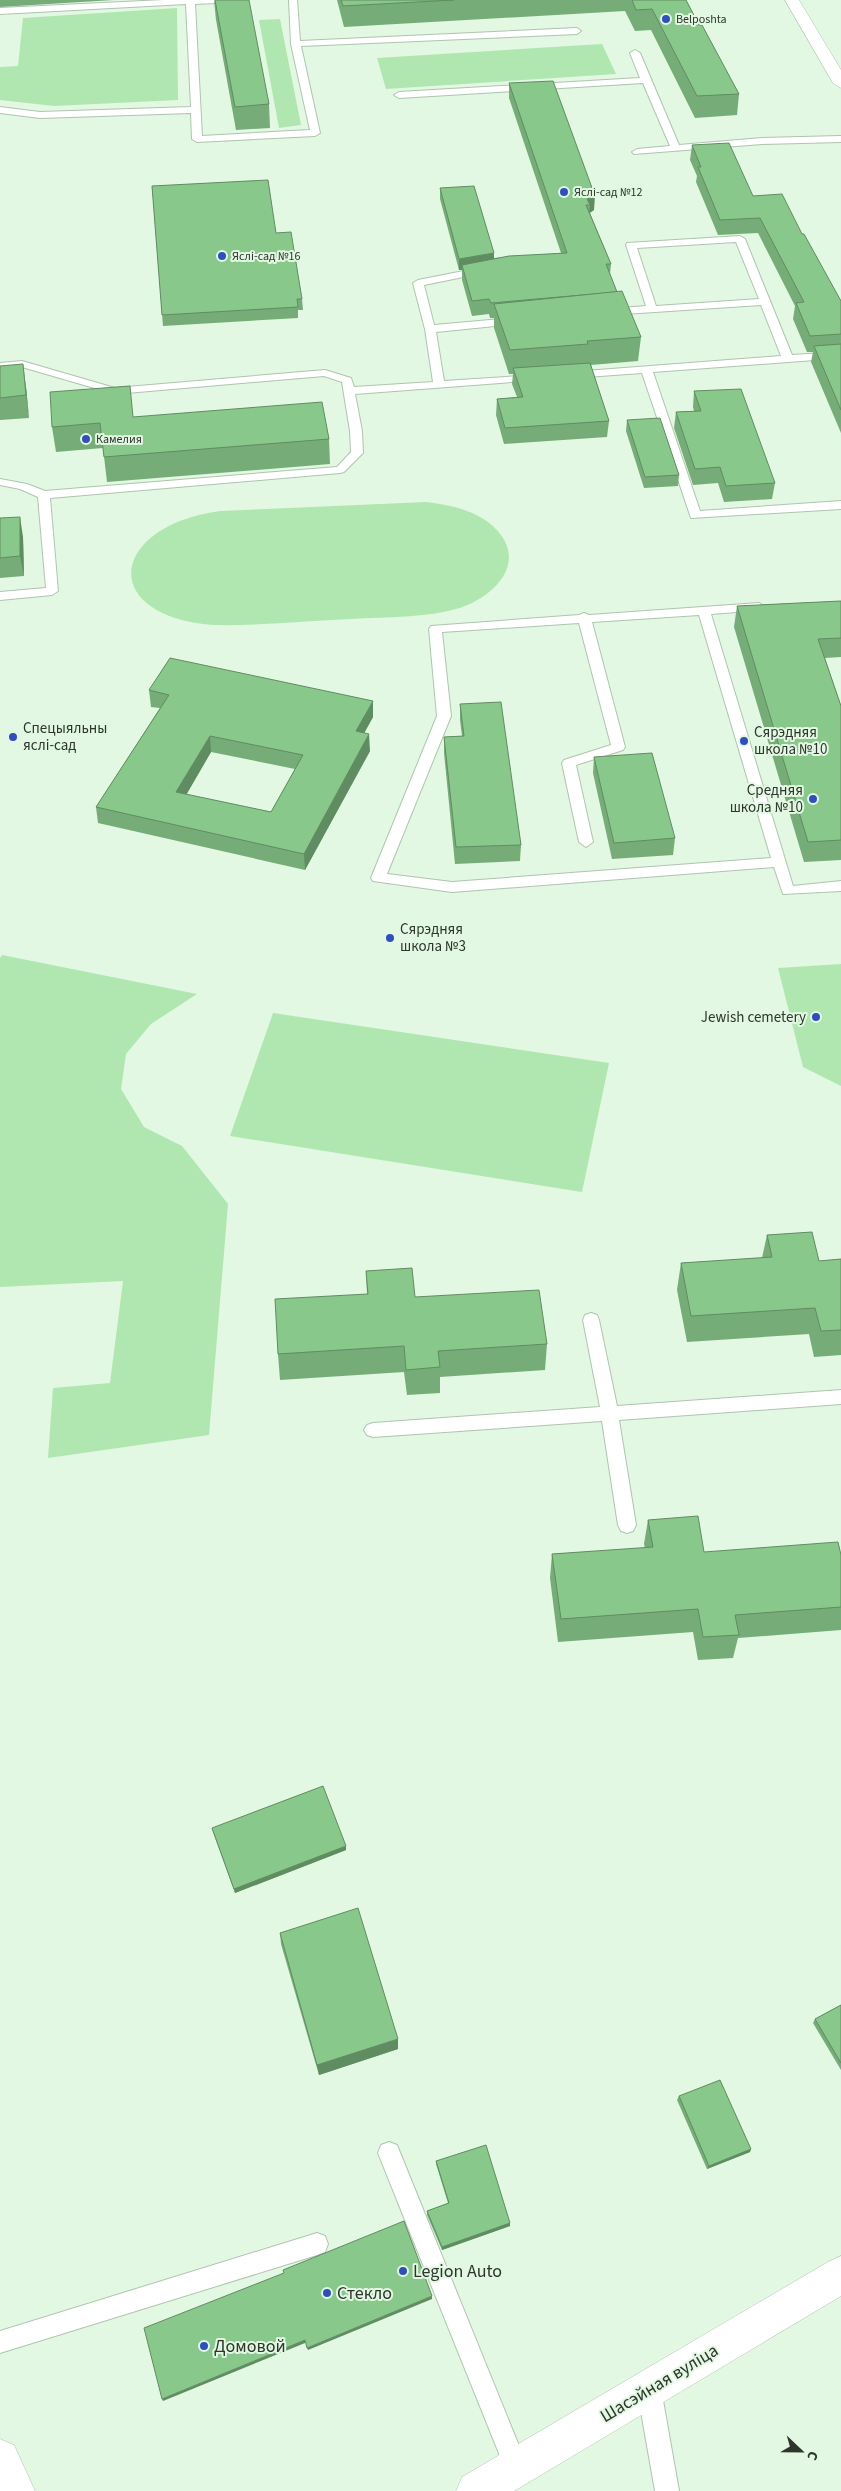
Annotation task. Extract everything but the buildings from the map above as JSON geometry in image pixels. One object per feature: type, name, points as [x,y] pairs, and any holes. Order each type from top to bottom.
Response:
[{"type":"main road","points":[[792,0],[841,82]]},
{"type":"main road","name":"Шасэйная вуліца","points":[[476,2491],[841,2275]]},
{"type":"main road","points":[[0,2459],[15,2491]]},
{"type":"lane","points":[[0,11],[216,0]]},
{"type":"lane","points":[[190,1],[198,140],[315,132],[296,44],[293,0]]},
{"type":"lane","points":[[296,44],[577,32]]},
{"type":"lane","points":[[636,53],[675,147]]},
{"type":"lane","points":[[399,95],[646,80]]},
{"type":"lane","points":[[0,110],[40,115],[196,110]]},
{"type":"lane","points":[[637,152],[675,147],[841,139]]},
{"type":"lane","points":[[652,309],[631,245],[740,239],[788,359]]},
{"type":"lane","points":[[439,384],[430,329],[418,283],[493,268]]},
{"type":"lane","points":[[601,312],[765,302]]},
{"type":"lane","points":[[430,329],[525,320]]},
{"type":"lane","points":[[350,391],[841,355]]},
{"type":"lane","points":[[0,366],[22,364],[115,391],[325,373],[347,380],[356,431],[357,453],[340,470],[44,495],[23,486],[0,482]]},
{"type":"lane","points":[[646,369],[695,514],[841,505]]},
{"type":"lane","points":[[0,596],[52,591],[44,495]]},
{"type":"lane","points":[[773,606],[584,617],[435,629],[444,716],[378,878],[452,887],[779,862]]},
{"type":"lane","points":[[704,610],[788,891],[841,886]]},
{"type":"lane","points":[[584,617],[618,747],[569,763],[586,842]]},
{"type":"lane","points":[[591,1320],[610,1415],[627,1525]]},
{"type":"lane","points":[[373,1430],[841,1398]]},
{"type":"lane","points":[[389,2153],[516,2468]]},
{"type":"lane","points":[[0,2342],[318,2244]]},
{"type":"lane","points":[[649,2389],[667,2491]]},
{"type":"green space","points":[[177,8],[178,100],[54,106],[0,100],[0,67],[18,66],[23,18]]},
{"type":"green space","points":[[280,19],[301,125],[279,128],[259,20]]},
{"type":"green space","points":[[602,44],[616,74],[386,89],[377,58]]},
{"type":"green space","points":[[426,502],[447,505],[477,515],[494,527],[501,535],[507,547],[509,559],[501,580],[482,597],[460,608],[434,614],[406,616],[213,625],[175,618],[149,605],[135,588],[131,570],[139,551],[156,534],[183,520],[220,511]]},
{"type":"green space","points":[[2,955],[197,994],[151,1024],[126,1054],[121,1089],[144,1127],[182,1146],[228,1204],[209,1435],[48,1458],[53,1388],[110,1383],[123,1281],[0,1287],[0,958]]},
{"type":"green space","name":"Jewish cemetery","points":[[841,964],[841,1086],[803,1067],[778,968]]},
{"type":"green space","points":[[273,1013],[609,1063],[582,1192],[230,1136]]},
{"type":"place","name":"Belposhta","points":[[666,19]]},
{"type":"place","name":"Яслі-сад №12","points":[[564,192]]},
{"type":"place","name":"Яслі-сад №16","points":[[222,256]]},
{"type":"place","name":"Камелия","points":[[86,439]]},
{"type":"place","name":"Спецыяльны яслі-сад","points":[[13,737]]},
{"type":"place","name":"Сярэдняя школа №10","points":[[744,741]]},
{"type":"place","name":"Средняя школа №10","points":[[813,799]]},
{"type":"place","name":"Сярэдняя школа №3","points":[[390,938]]},
{"type":"place","name":"Jewish cemetery","points":[[816,1017]]},
{"type":"place","name":"Legion Auto","points":[[403,2271]]},
{"type":"place","name":"Стекло","points":[[327,2293]]},
{"type":"place","name":"Домовой","points":[[204,2346]]}]
